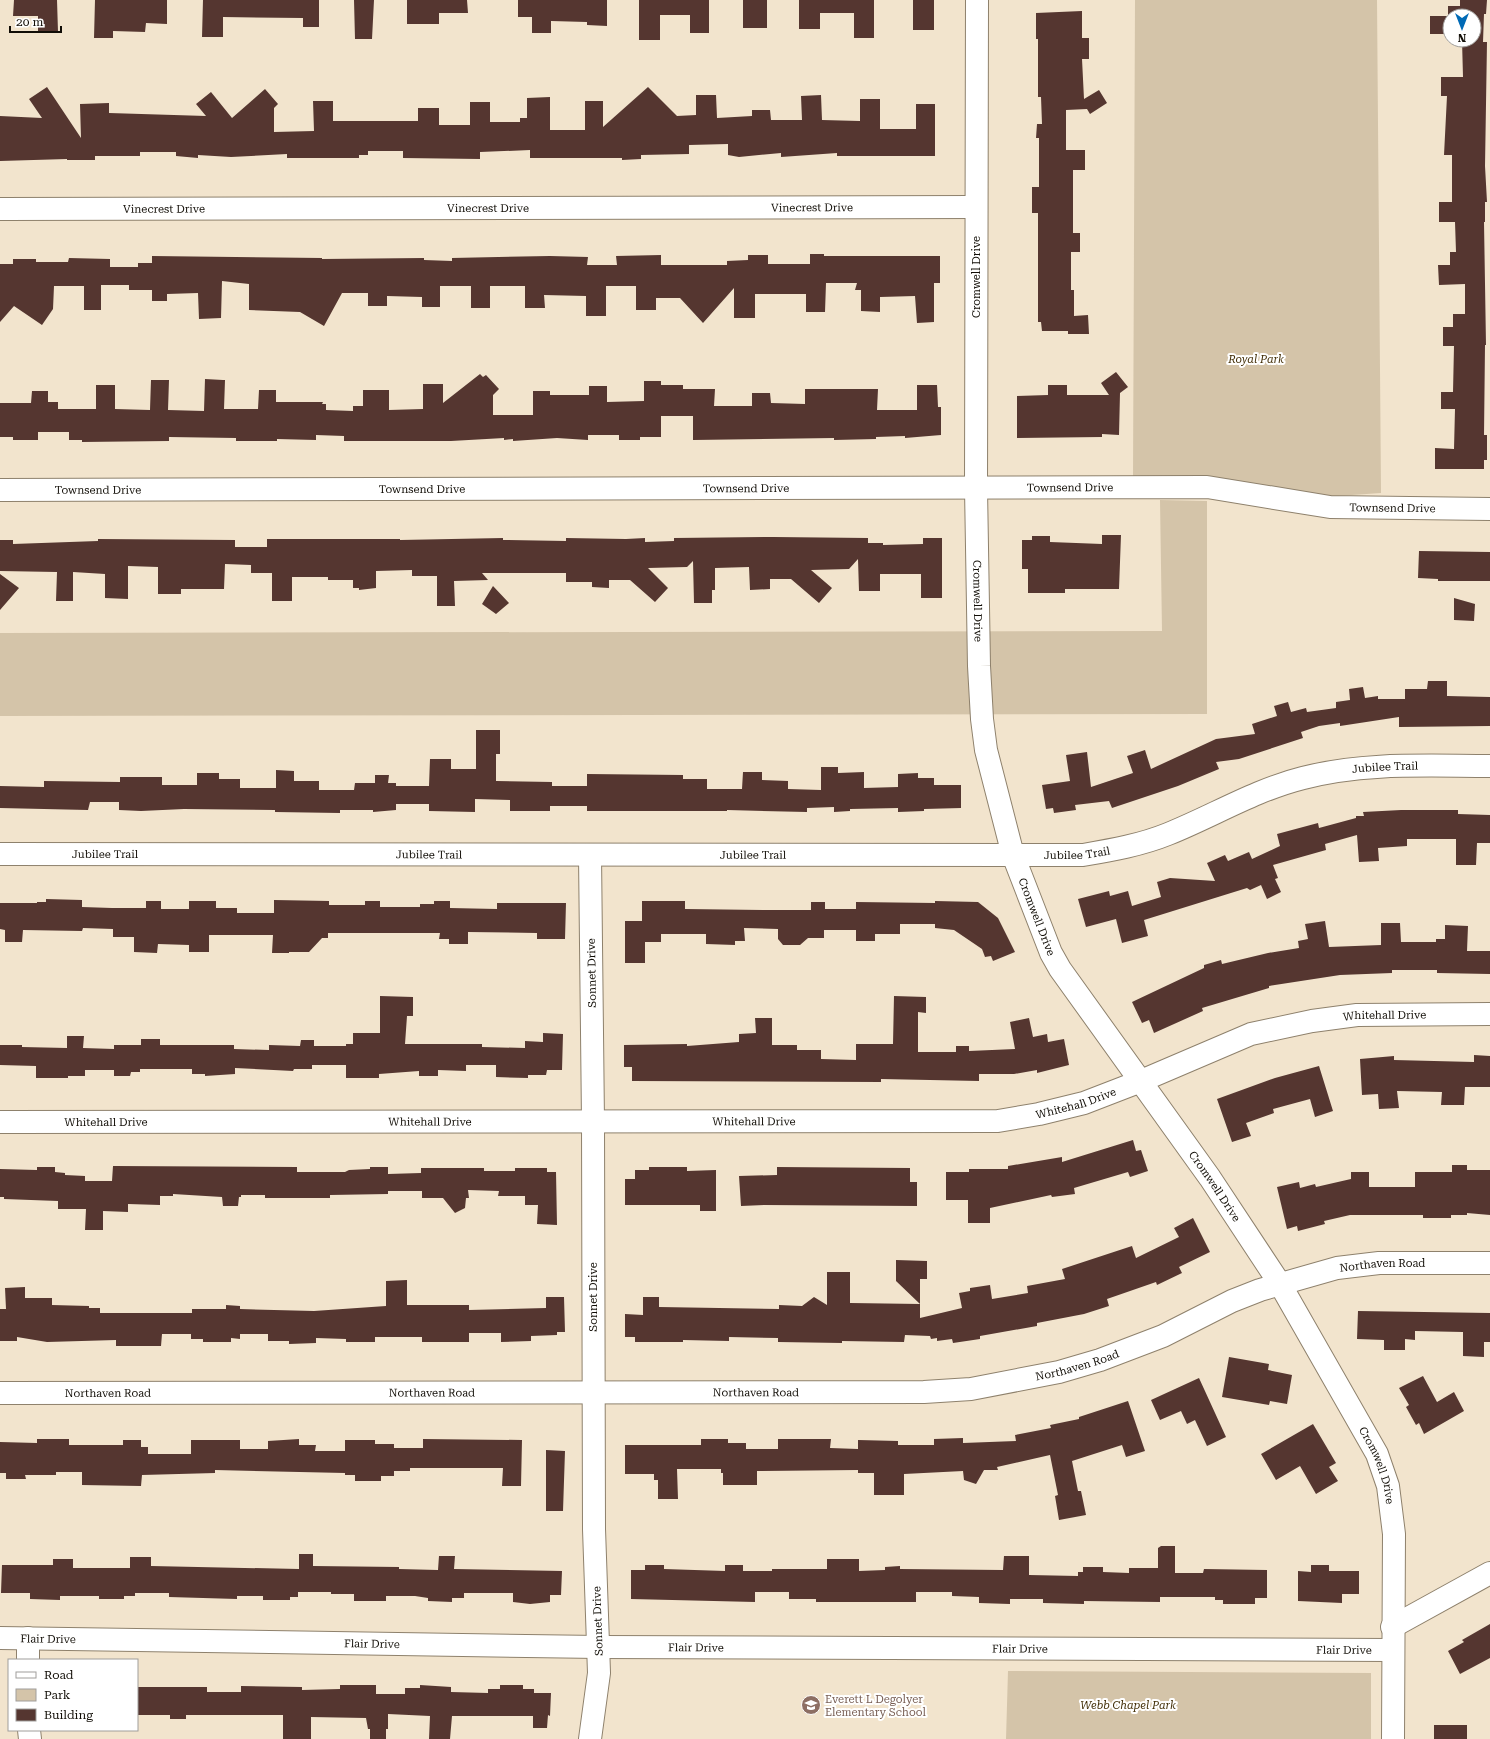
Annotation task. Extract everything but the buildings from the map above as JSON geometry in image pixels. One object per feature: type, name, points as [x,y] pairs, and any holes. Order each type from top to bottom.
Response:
[{"type":"street","name":"Cromwell Drive","points":[[977,0],[976,488],[979,666],[982,719],[986,750],[1013,855],[1051,952],[1060,969],[1210,1178],[1280,1284],[1377,1454],[1388,1486],[1394,1534],[1392,1627],[1393,1739]]},
{"type":"street","name":"Vinecrest Drive","points":[[0,209],[976,207]]},
{"type":"street","name":"Townsend Drive","points":[[0,490],[1207,487],[1246,492],[1330,507],[1490,509]]},
{"type":"street","name":"Jubilee Trail","points":[[0,854],[1083,855],[1126,848],[1168,834],[1250,797],[1301,778],[1342,770],[1386,766],[1490,766]]},
{"type":"street","name":"Sonnet Drive","points":[[590,855],[594,1121],[594,1529],[599,1673],[590,1739]]},
{"type":"street","name":"Whitehall Drive","points":[[0,1122],[998,1120],[1039,1114],[1084,1103],[1141,1081],[1251,1034],[1312,1021],[1357,1015],[1490,1014]]},
{"type":"street","name":"Northaven Road","points":[[0,1393],[924,1392],[971,1389],[1059,1372],[1100,1360],[1163,1336],[1232,1301],[1280,1284],[1337,1268],[1379,1263],[1490,1263]]},
{"type":"street","points":[[1392,1627],[1490,1573]]},
{"type":"street","name":"Flair Drive","points":[[0,1638],[598,1647],[1392,1650]]},
{"type":"street","points":[[28,1638],[28,1659]]},
{"type":"green space","name":"Royal Park","points":[[1135,0],[1377,0],[1381,493],[1323,497],[1133,480]]},
{"type":"green space","points":[[1160,500],[1207,501],[1207,714],[0,716],[0,633],[1162,631]]},
{"type":"green space","name":"Webb Chapel Park","points":[[1008,1671],[1371,1673],[1371,1739],[1006,1739]]},
{"type":"place","name":"Everett L Degolyer Elementary School","points":[[811,1705]]}]
